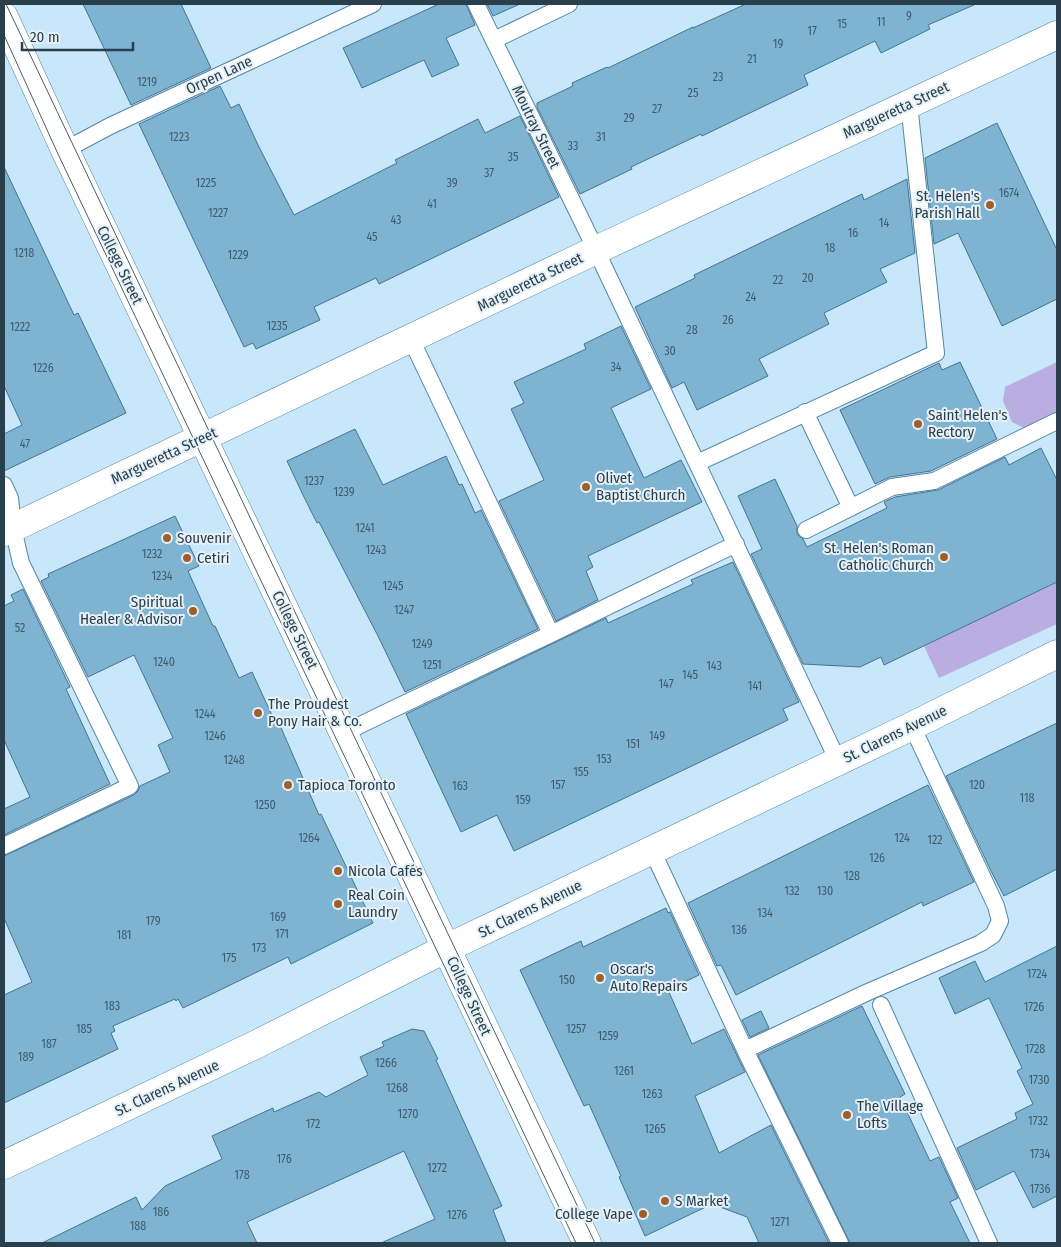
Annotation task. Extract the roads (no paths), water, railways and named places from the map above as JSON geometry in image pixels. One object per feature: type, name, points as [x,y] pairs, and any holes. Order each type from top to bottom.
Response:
[{"type":"street","name":"College Street","points":[[4,17],[65,150],[587,1243]]},
{"type":"street","name":"Margueretta Street","points":[[9,530],[596,250],[1057,35]]},
{"type":"street","name":"St. Clarens Avenue","points":[[4,1165],[255,1045],[447,948],[912,726],[1057,654]]},
{"type":"lane","name":"Orpen Lane","points":[[65,150],[110,126],[373,4]]},
{"type":"lane","name":"Moutray Street","points":[[476,4],[596,250],[838,761]]},
{"type":"lane","points":[[494,40],[568,4]]},
{"type":"lane","points":[[697,463],[936,352],[909,104]]},
{"type":"lane","points":[[412,339],[551,634]]},
{"type":"lane","points":[[805,412],[850,508]]},
{"type":"lane","points":[[806,530],[892,487],[934,481],[1057,421]]},
{"type":"lane","points":[[4,485],[10,498],[9,530],[21,563],[130,786],[4,846]]},
{"type":"lane","points":[[344,734],[389,710],[736,544]]},
{"type":"lane","points":[[745,1050],[868,992],[981,943],[993,934],[1000,921],[996,906],[912,726]]},
{"type":"lane","points":[[652,850],[745,1050],[840,1243]]},
{"type":"lane","points":[[881,1005],[989,1243]]},
{"type":"tram line","points":[[6,4],[595,1243]]},
{"type":"tram line","points":[[4,35],[58,154],[576,1243]]},
{"type":"place","name":"St. Helen's Parish Hall","points":[[990,205]]},
{"type":"place","name":"Saint Helen's Rectory","points":[[918,424]]},
{"type":"place","name":"Olivet Baptist Church","points":[[586,487]]},
{"type":"place","name":"Souvenir","points":[[167,538]]},
{"type":"place","name":"St. Helen's Roman Catholic Church","points":[[944,557]]},
{"type":"place","name":"Cetiri","points":[[187,558]]},
{"type":"place","name":"Spiritual Healer & Advisor","points":[[193,611]]},
{"type":"place","name":"The Proudest Pony Hair & Co.","points":[[258,713]]},
{"type":"place","name":"Tapioca Toronto","points":[[288,785]]},
{"type":"place","name":"Nicola Cafés","points":[[338,871]]},
{"type":"place","name":"Real Coin Laundry","points":[[338,904]]},
{"type":"place","name":"Oscar's Auto Repairs","points":[[600,978]]},
{"type":"place","name":"The Village Lofts","points":[[847,1115]]},
{"type":"place","name":"S Market","points":[[665,1201]]},
{"type":"place","name":"College Vape","points":[[643,1214]]}]
